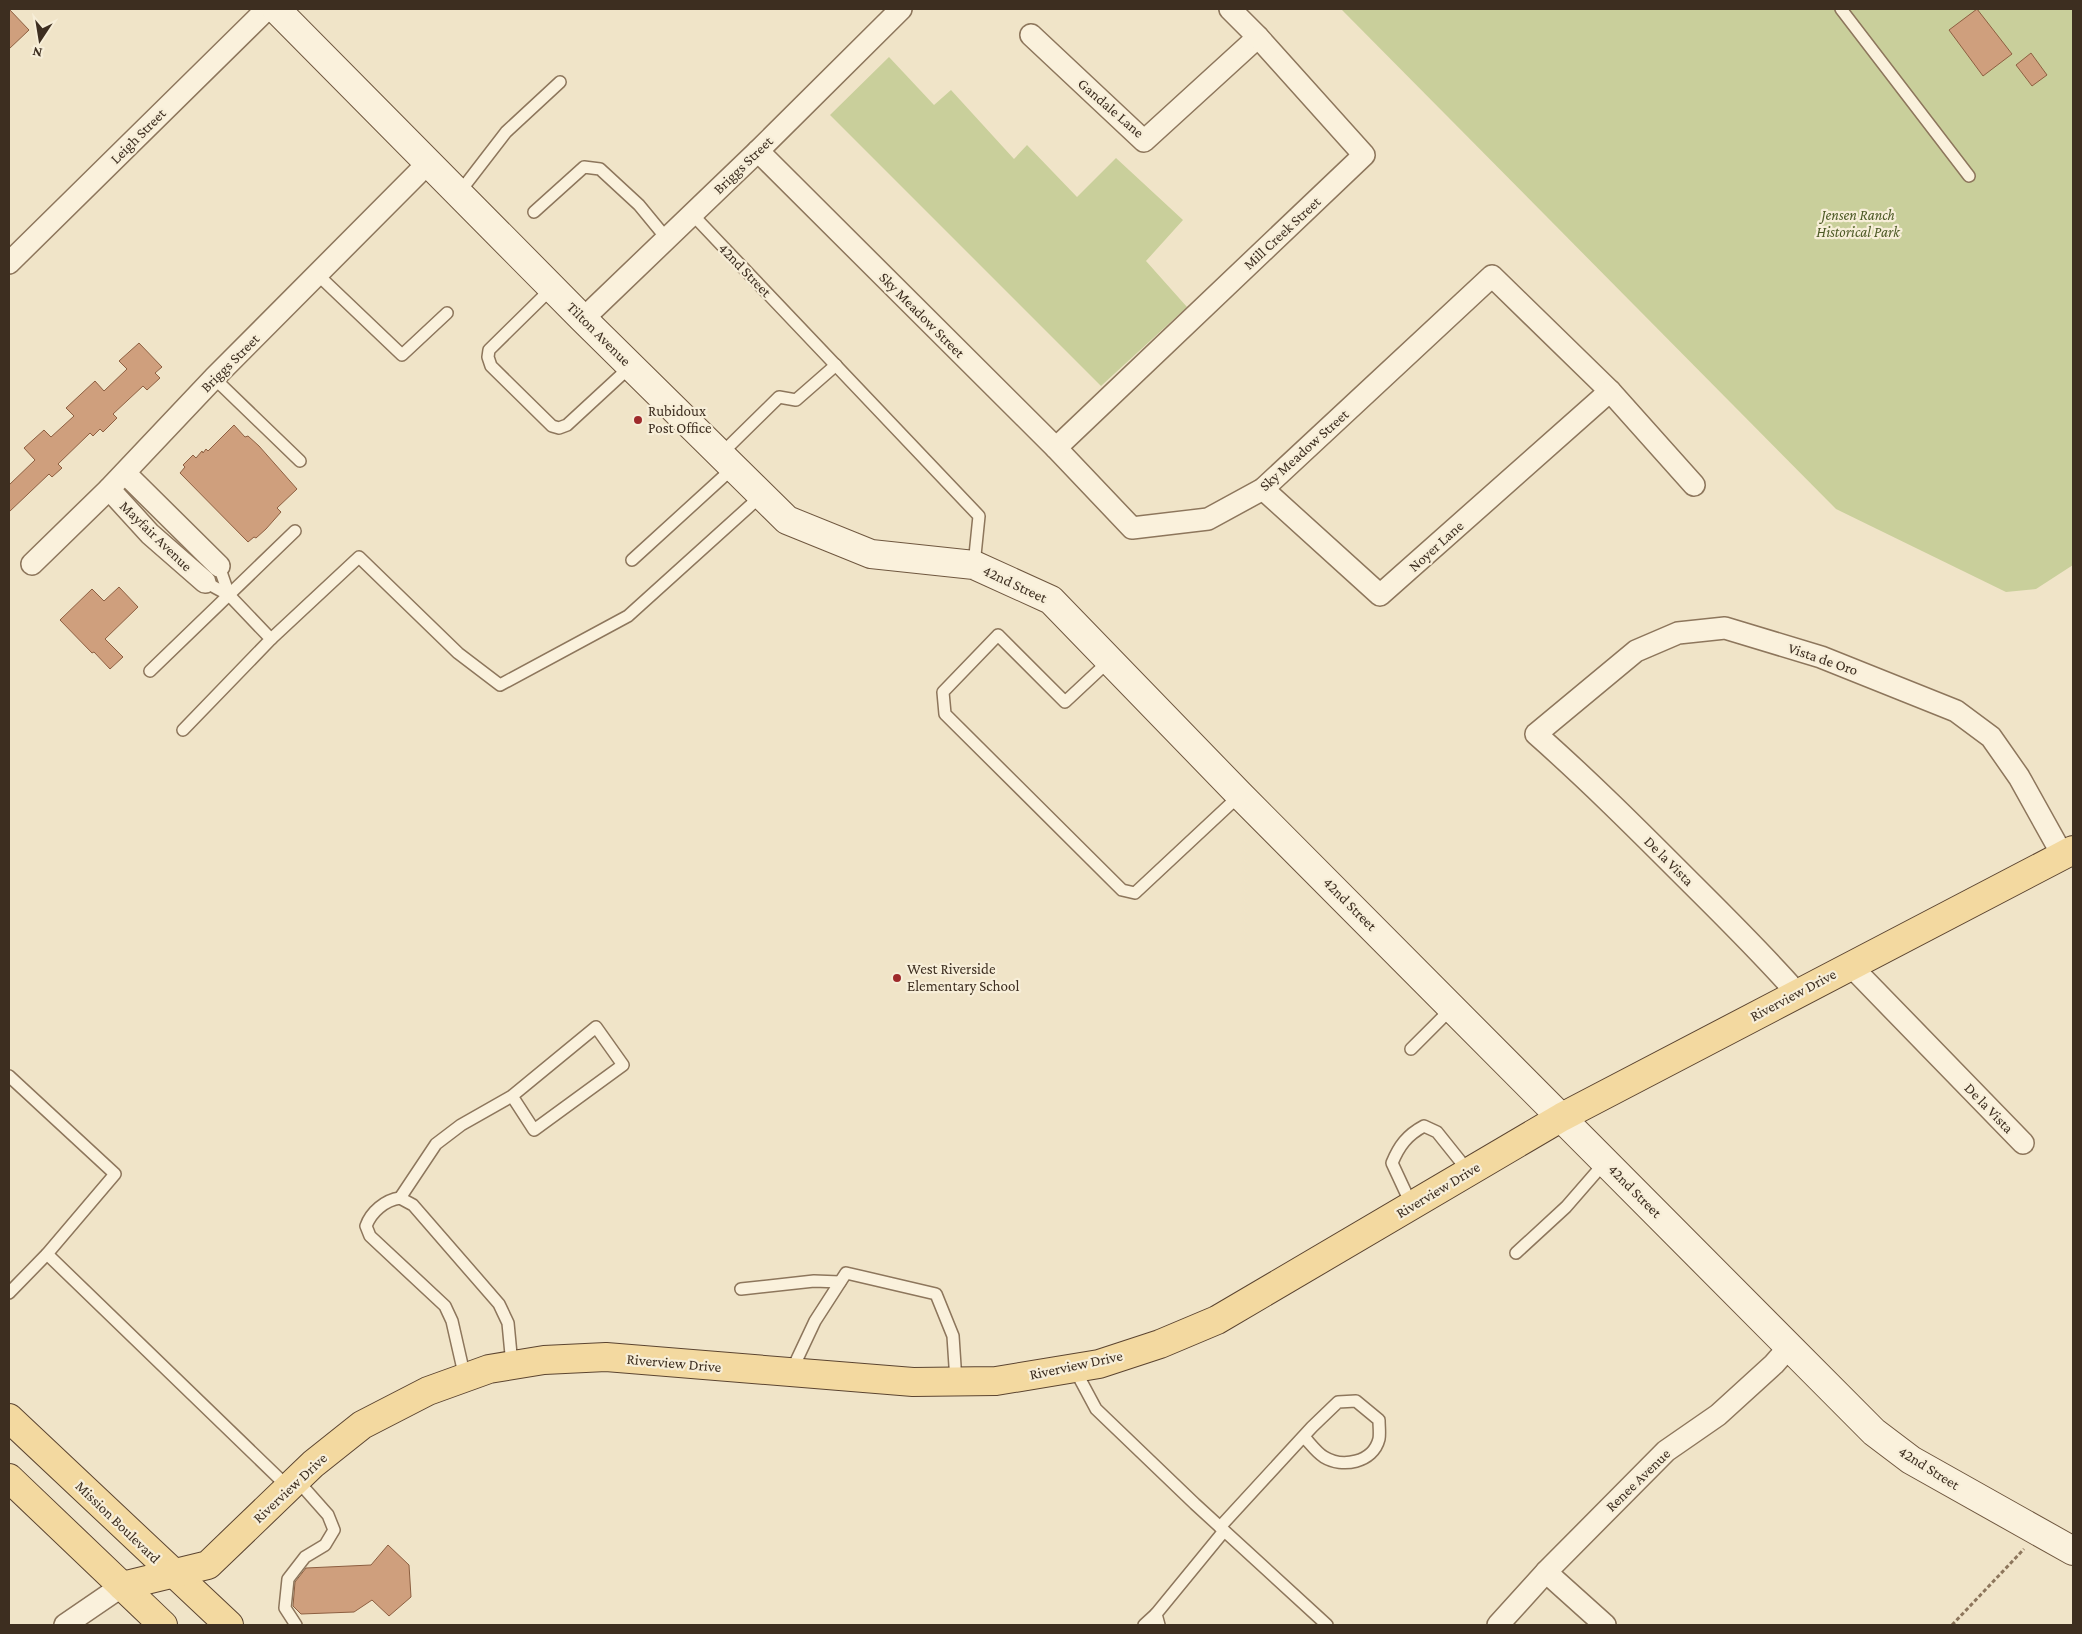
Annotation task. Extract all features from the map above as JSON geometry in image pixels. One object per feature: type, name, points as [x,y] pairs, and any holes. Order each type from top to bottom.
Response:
[{"type":"main road","name":"Riverview Drive","points":[[122,1586],[208,1565],[313,1464],[362,1425],[428,1391],[489,1369],[544,1360],[606,1357],[913,1382],[996,1381],[1099,1364],[1160,1344],[1217,1320],[1562,1117],[1850,965],[2068,853]]},
{"type":"main road","name":"Mission Boulevard","points":[[9,1418],[229,1625]]},
{"type":"main road","points":[[9,1478],[163,1625]]},
{"type":"street","name":"Leigh Street","points":[[9,263],[267,9]]},
{"type":"street","name":"Tilton Avenue","points":[[276,9],[583,319],[788,520],[871,554],[974,565]]},
{"type":"street","name":"Mill Creek Street","points":[[1056,448],[1364,155],[1258,37],[1230,9]]},
{"type":"street","name":"Briggs Street","points":[[583,319],[758,151],[895,11]]},
{"type":"street","name":"Gandale Lane","points":[[1031,35],[1144,141],[1258,37]]},
{"type":"street","name":"Sky Meadow Street","points":[[758,151],[1056,448],[1132,528],[1208,519],[1263,489],[1492,276],[1610,391],[1694,485]]},
{"type":"street","name":"Briggs Street","points":[[32,564],[125,473],[214,378],[429,162]]},
{"type":"street","name":"Noyer Lane","points":[[1263,489],[1380,595],[1610,391]]},
{"type":"street","name":"Mayfair Avenue","points":[[125,473],[219,566]]},
{"type":"street","name":"Mayfair Avenue","points":[[109,489],[150,534],[205,582]]},
{"type":"street","points":[[171,552],[188,536]]},
{"type":"street","name":"42nd Street","points":[[974,565],[1051,600],[1240,794],[1874,1432],[1912,1460],[2073,1551]]},
{"type":"street","name":"Vista de Oro","points":[[1536,734],[1636,651],[1678,633],[1725,628],[1821,657],[1956,711],[1991,737],[2068,853]]},
{"type":"street","name":"De la Vista","points":[[1536,734],[1634,826],[1774,966],[1797,993]]},
{"type":"street","name":"De la Vista","points":[[1850,965],[2023,1143]]},
{"type":"street","name":"Renee Avenue","points":[[1498,1625],[1546,1572],[1666,1451],[1718,1415],[1774,1364],[1789,1347]]},
{"type":"street","points":[[1546,1572],[1605,1625]]},
{"type":"street","name":"Riverview Drive","points":[[65,1625],[122,1586]]},
{"type":"lane","points":[[1841,9],[1969,176]]},
{"type":"lane","points":[[459,193],[506,132],[560,82]]},
{"type":"lane","points":[[534,212],[584,167],[600,169],[639,205],[667,239]]},
{"type":"lane","name":"42nd Street","points":[[692,214],[979,516],[974,565]]},
{"type":"lane","points":[[318,274],[402,356],[448,313]]},
{"type":"lane","points":[[552,288],[489,350],[488,357],[491,366],[552,426],[559,428],[567,424],[631,366]]},
{"type":"lane","points":[[632,560],[727,461],[779,397],[796,400],[836,365]]},
{"type":"lane","points":[[214,378],[300,461]]},
{"type":"lane","points":[[183,730],[271,639],[359,557],[458,653],[500,685],[628,616],[762,495]]},
{"type":"lane","points":[[150,671],[295,531]]},
{"type":"lane","points":[[219,566],[229,595]]},
{"type":"lane","points":[[205,582],[229,595],[271,639]]},
{"type":"lane","points":[[1110,660],[1065,702],[998,635],[943,692],[945,714],[1122,890],[1135,893],[1240,794]]},
{"type":"lane","points":[[1411,1049],[1453,1007]]},
{"type":"lane","points":[[400,1198],[436,1144],[461,1125],[512,1096],[596,1027],[623,1065],[534,1130],[512,1096]]},
{"type":"lane","points":[[9,1076],[115,1174],[47,1254],[9,1293]]},
{"type":"lane","points":[[1412,1206],[1392,1163],[1398,1149],[1412,1132],[1424,1126],[1437,1132],[1469,1172]]},
{"type":"lane","points":[[1516,1253],[1566,1207],[1606,1161]]},
{"type":"lane","points":[[465,1378],[452,1321],[445,1306],[370,1236],[366,1226],[369,1218],[389,1200],[400,1198],[412,1205],[498,1304],[508,1323],[512,1365]]},
{"type":"lane","points":[[47,1254],[328,1515],[334,1530],[325,1545],[305,1558],[288,1580],[285,1608],[296,1625]]},
{"type":"lane","points":[[792,1372],[815,1321],[846,1273],[936,1294],[953,1336],[956,1381]]},
{"type":"lane","points":[[741,1289],[814,1281],[840,1282]]},
{"type":"lane","points":[[1074,1368],[1096,1409],[1222,1529],[1327,1625]]},
{"type":"lane","points":[[1144,1625],[1156,1614],[1222,1529],[1304,1437],[1338,1402],[1356,1401],[1379,1420],[1379,1440],[1368,1455],[1355,1462],[1340,1463],[1323,1456],[1304,1437]]},
{"type":"lane","points":[[1156,1614],[1159,1625]]},
{"type":"path","points":[[1952,1625],[2040,1533]]},
{"type":"green space","name":"Jensen Ranch Historical Park","points":[[1341,9],[2073,9],[2073,565],[2036,589],[2006,592],[1836,509]]},
{"type":"green space","points":[[889,57],[934,105],[951,90],[1014,159],[1027,145],[1077,197],[1116,158],[1183,220],[1146,261],[1187,307],[1101,386],[830,115]]},
{"type":"building","points":[[9,9],[29,30],[9,49]]},
{"type":"building","points":[[1977,9],[2012,54],[1983,76],[1949,30]]},
{"type":"building","points":[[2031,53],[2047,75],[2032,86],[2016,65]]},
{"type":"building","points":[[139,343],[162,367],[155,373],[160,378],[147,390],[143,386],[113,414],[117,418],[103,432],[100,429],[93,436],[90,433],[58,464],[62,468],[52,477],[49,474],[9,512],[9,485],[35,460],[24,448],[44,430],[51,437],[74,416],[66,408],[95,381],[104,391],[127,369],[119,361]]},
{"type":"building","points":[[234,425],[245,437],[248,436],[259,446],[297,489],[277,508],[281,512],[266,529],[248,542],[180,473],[185,467],[183,465],[193,455],[196,458],[202,451],[203,453],[206,449],[208,451]]},
{"type":"building","points":[[119,587],[138,607],[105,639],[123,657],[110,669],[60,620],[92,589],[104,601]]},
{"type":"building","points":[[388,1545],[409,1565],[411,1597],[389,1616],[372,1600],[354,1612],[301,1614],[293,1606],[295,1582],[306,1568],[371,1565]]},
{"type":"place","name":"Rubidoux Post Office","points":[[638,420]]},
{"type":"place","name":"West Riverside Elementary School","points":[[897,978]]}]
